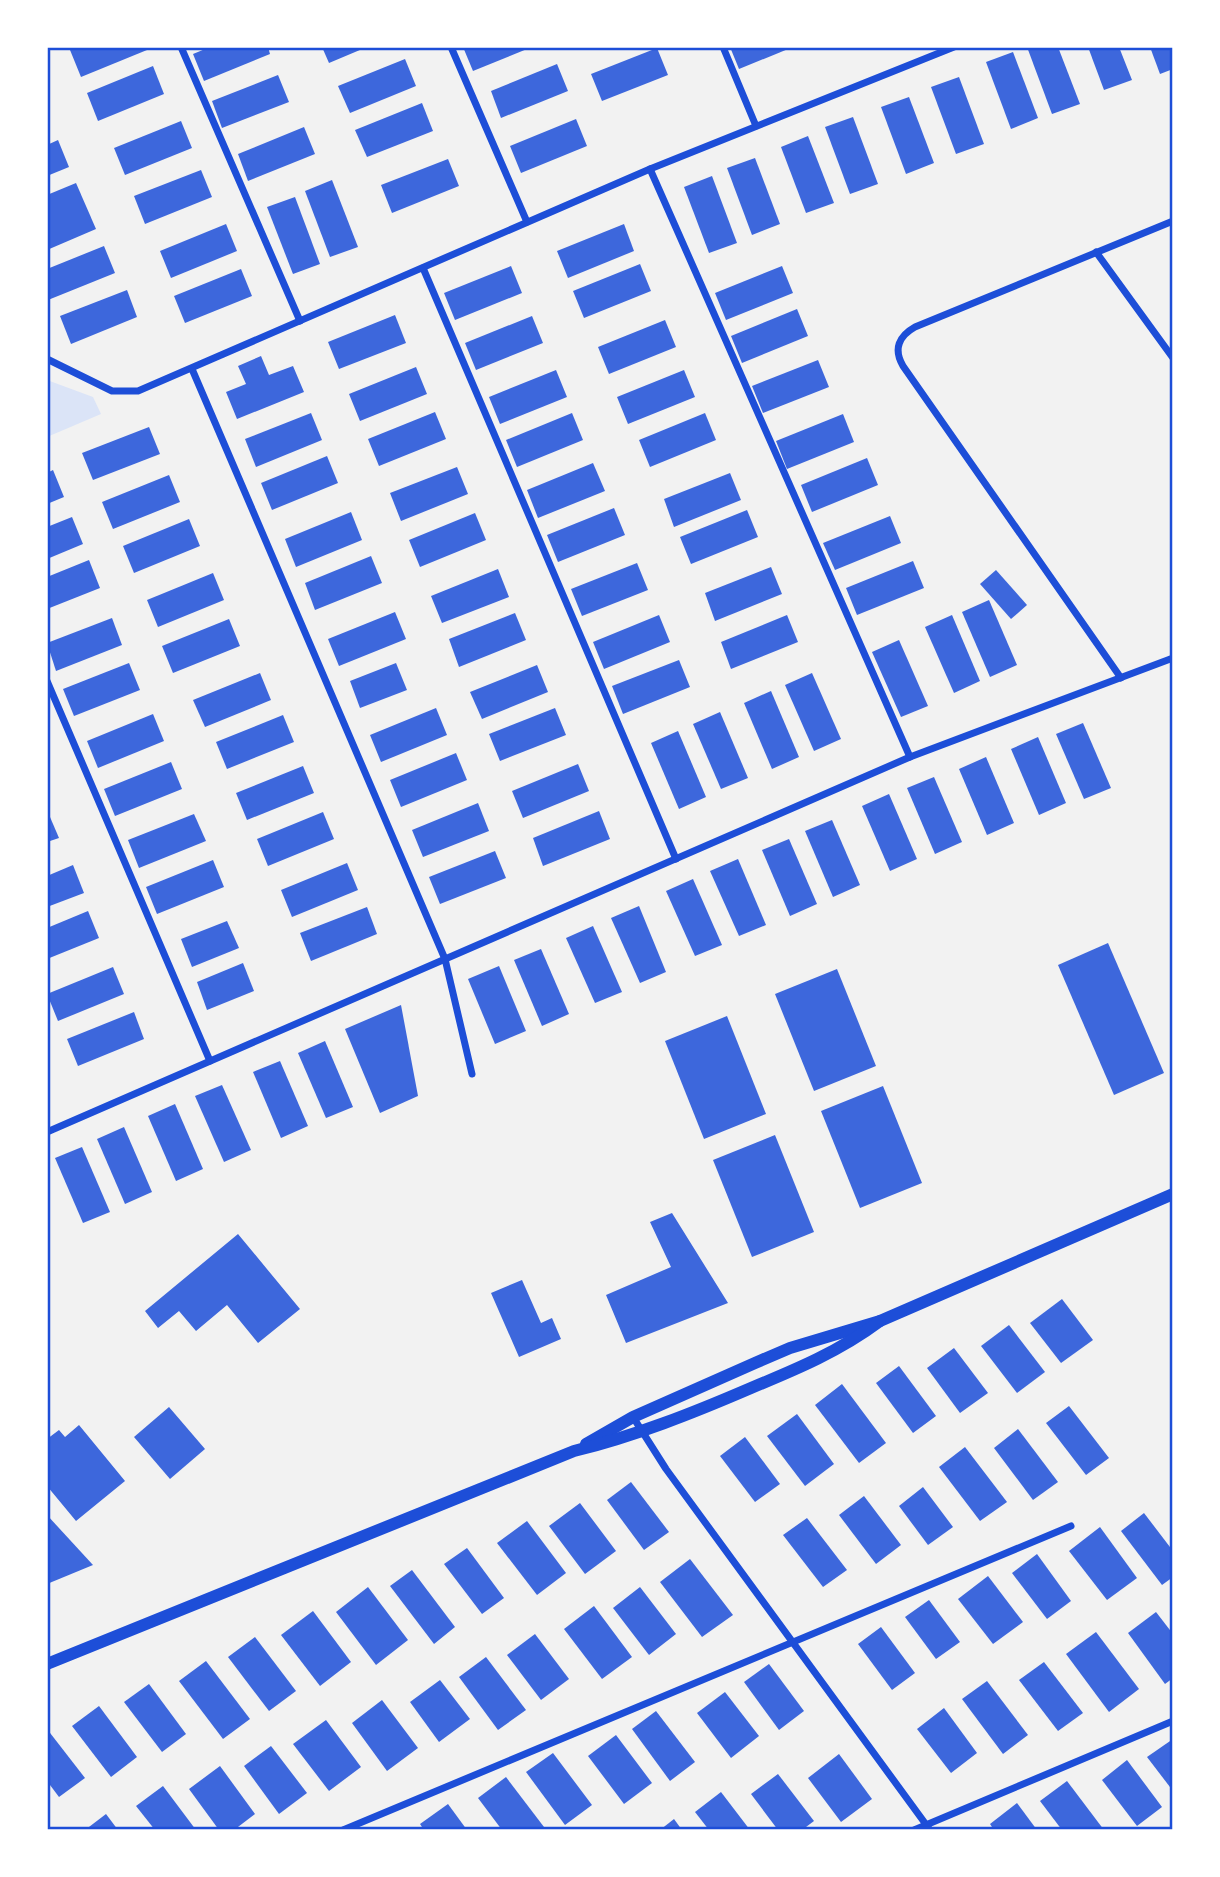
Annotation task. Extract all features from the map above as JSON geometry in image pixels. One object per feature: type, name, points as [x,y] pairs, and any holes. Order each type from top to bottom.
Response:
[{"type":"street","points":[[181,47],[300,321]]},
{"type":"street","points":[[452,47],[527,222]]},
{"type":"street","points":[[723,47],[756,126]]},
{"type":"street","points":[[47,359],[99,386],[126,393],[138,391],[650,169],[954,47]]},
{"type":"street","points":[[650,169],[911,757]]},
{"type":"street","points":[[1121,678],[903,366],[899,359],[899,341],[905,332],[915,327],[1173,221]]},
{"type":"street","points":[[1096,252],[1173,358]]},
{"type":"street","points":[[423,268],[676,859]]},
{"type":"street","points":[[192,369],[445,959],[472,1074]]},
{"type":"street","points":[[47,1132],[911,757],[1173,658]]},
{"type":"street","points":[[47,681],[210,1061]]},
{"type":"street","points":[[574,1451],[633,1417],[790,1348],[880,1321],[1173,1194]]},
{"type":"street","points":[[47,1664],[574,1451],[643,1432],[800,1368],[836,1351],[880,1321]]},
{"type":"street","points":[[633,1417],[666,1468],[928,1827]]},
{"type":"street","points":[[343,1830],[1071,1525]]},
{"type":"street","points":[[915,1830],[928,1827],[1173,1721]]},
{"type":"shaded area","points":[[47,380],[93,397],[101,414],[47,437]]},
{"type":"building","points":[[76,47],[146,47],[147,50],[81,77],[70,50]]},
{"type":"building","points":[[210,47],[268,47],[270,54],[204,81],[193,54]]},
{"type":"building","points":[[322,47],[367,47],[329,63]]},
{"type":"building","points":[[463,47],[532,47],[473,71]]},
{"type":"building","points":[[730,47],[793,47],[739,69]]},
{"type":"building","points":[[1027,47],[1058,47],[1080,104],[1052,114]]},
{"type":"building","points":[[1088,47],[1119,47],[1132,80],[1104,90]]},
{"type":"building","points":[[1150,47],[1173,47],[1173,69],[1160,74]]},
{"type":"building","points":[[657,48],[668,75],[602,101],[591,74]]},
{"type":"building","points":[[1013,52],[1038,118],[1011,129],[986,62]]},
{"type":"building","points":[[405,59],[416,86],[350,113],[338,86]]},
{"type":"building","points":[[557,64],[568,91],[501,118],[491,91]]},
{"type":"building","points":[[153,66],[164,94],[98,121],[87,93]]},
{"type":"building","points":[[278,75],[289,102],[222,128],[212,101]]},
{"type":"building","points":[[959,77],[984,144],[956,154],[931,87]]},
{"type":"building","points":[[909,97],[934,163],[906,174],[881,107]]},
{"type":"building","points":[[422,103],[433,131],[367,157],[355,130]]},
{"type":"building","points":[[853,117],[878,184],[850,194],[825,127]]},
{"type":"building","points":[[576,119],[587,146],[521,173],[510,146]]},
{"type":"building","points":[[181,121],[192,148],[125,175],[114,148]]},
{"type":"building","points":[[304,127],[315,154],[248,181],[238,154]]},
{"type":"building","points":[[808,136],[834,203],[806,213],[781,147]]},
{"type":"building","points":[[58,140],[69,167],[47,176],[47,145]]},
{"type":"building","points":[[755,158],[780,224],[752,235],[727,168]]},
{"type":"building","points":[[448,159],[459,186],[392,213],[381,185]]},
{"type":"building","points":[[201,170],[212,197],[145,224],[134,196]]},
{"type":"building","points":[[712,176],[737,243],[709,253],[684,187]]},
{"type":"building","points":[[332,180],[358,247],[330,257],[305,191]]},
{"type":"building","points":[[76,183],[96,229],[47,250],[47,195]]},
{"type":"building","points":[[295,197],[320,264],[293,274],[267,207]]},
{"type":"building","points":[[226,224],[237,251],[171,278],[160,251]]},
{"type":"building","points":[[624,224],[634,251],[568,278],[557,251]]},
{"type":"building","points":[[104,246],[115,273],[48,300],[47,269]]},
{"type":"building","points":[[640,264],[651,291],[584,318],[573,291]]},
{"type":"building","points":[[511,266],[522,293],[455,320],[444,293]]},
{"type":"building","points":[[782,266],[793,293],[726,320],[715,293]]},
{"type":"building","points":[[241,269],[252,296],[185,323],[174,296]]},
{"type":"building","points":[[127,290],[137,317],[71,344],[60,316]]},
{"type":"building","points":[[797,309],[808,336],[742,363],[731,336]]},
{"type":"building","points":[[395,315],[406,343],[339,369],[328,342]]},
{"type":"building","points":[[532,316],[543,343],[476,370],[465,343]]},
{"type":"building","points":[[665,320],[676,347],[609,374],[598,347]]},
{"type":"building","points":[[261,356],[269,375],[293,366],[304,392],[237,419],[226,392],[246,384],[238,366]]},
{"type":"building","points":[[818,360],[829,387],[763,413],[752,386]]},
{"type":"building","points":[[416,367],[427,394],[360,421],[349,394]]},
{"type":"building","points":[[556,370],[567,397],[500,424],[489,397]]},
{"type":"building","points":[[684,370],[695,397],[628,424],[617,397]]},
{"type":"building","points":[[435,412],[446,439],[379,466],[368,439]]},
{"type":"building","points":[[311,413],[322,440],[256,467],[245,439]]},
{"type":"building","points":[[572,413],[583,440],[517,467],[506,440]]},
{"type":"building","points":[[705,413],[716,440],[650,467],[639,440]]},
{"type":"building","points":[[843,414],[854,442],[787,469],[776,441]]},
{"type":"building","points":[[149,427],[160,454],[93,480],[82,453]]},
{"type":"building","points":[[327,456],[338,483],[272,510],[261,483]]},
{"type":"building","points":[[867,458],[878,485],[812,512],[801,485]]},
{"type":"building","points":[[593,463],[605,491],[538,518],[527,490]]},
{"type":"building","points":[[457,467],[468,494],[401,521],[390,493]]},
{"type":"building","points":[[53,470],[64,497],[47,504],[47,473]]},
{"type":"building","points":[[730,473],[741,500],[674,527],[664,499]]},
{"type":"building","points":[[169,475],[180,502],[113,529],[102,502]]},
{"type":"building","points":[[614,508],[625,535],[558,562],[547,535]]},
{"type":"building","points":[[747,510],[758,537],[691,564],[680,537]]},
{"type":"building","points":[[351,512],[362,540],[296,567],[285,539]]},
{"type":"building","points":[[475,513],[486,540],[420,567],[409,540]]},
{"type":"building","points":[[890,516],[901,543],[835,570],[823,543]]},
{"type":"building","points":[[72,517],[83,544],[47,559],[47,527]]},
{"type":"building","points":[[189,519],[200,546],[134,573],[123,546]]},
{"type":"building","points":[[371,556],[382,583],[315,610],[305,583]]},
{"type":"building","points":[[89,560],[100,588],[47,609],[47,577]]},
{"type":"building","points":[[913,561],[924,588],[857,615],[846,588]]},
{"type":"building","points":[[637,563],[648,590],[582,616],[571,589]]},
{"type":"building","points":[[771,567],[782,594],[715,621],[705,593]]},
{"type":"building","points":[[498,569],[509,597],[442,623],[431,596]]},
{"type":"building","points":[[996,570],[1027,605],[1011,619],[980,584]]},
{"type":"building","points":[[213,573],[224,600],[158,627],[147,600]]},
{"type":"building","points":[[989,600],[1017,665],[990,677],[962,612]]},
{"type":"building","points":[[395,612],[406,639],[339,666],[328,639]]},
{"type":"building","points":[[515,613],[526,640],[459,667],[449,639]]},
{"type":"building","points":[[659,615],[670,642],[604,669],[593,642]]},
{"type":"building","points":[[787,615],[798,642],[731,669],[721,642]]},
{"type":"building","points":[[952,615],[980,681],[954,693],[925,627]]},
{"type":"building","points":[[112,618],[122,645],[56,671],[47,643]]},
{"type":"building","points":[[229,619],[240,646],[173,673],[162,646]]},
{"type":"building","points":[[899,640],[928,706],[901,717],[872,652]]},
{"type":"building","points":[[679,660],[690,687],[623,714],[612,686]]},
{"type":"building","points":[[129,663],[140,690],[74,716],[63,689]]},
{"type":"building","points":[[396,663],[407,690],[360,708],[350,681]]},
{"type":"building","points":[[537,665],[548,692],[482,719],[470,692]]},
{"type":"building","points":[[260,673],[271,700],[205,727],[193,700]]},
{"type":"building","points":[[812,673],[841,739],[814,751],[785,685]]},
{"type":"building","points":[[771,691],[799,757],[772,769],[744,703]]},
{"type":"building","points":[[436,708],[447,735],[381,762],[370,735]]},
{"type":"building","points":[[555,708],[566,735],[500,761],[489,734]]},
{"type":"building","points":[[720,712],[748,778],[721,789],[693,724]]},
{"type":"building","points":[[153,714],[164,741],[98,768],[87,741]]},
{"type":"building","points":[[283,715],[294,742],[227,769],[216,742]]},
{"type":"building","points":[[1083,723],[1111,788],[1084,799],[1056,734]]},
{"type":"building","points":[[678,731],[706,797],[679,809],[651,743]]},
{"type":"building","points":[[1038,737],[1066,803],[1039,815],[1011,749]]},
{"type":"building","points":[[456,753],[467,780],[401,807],[390,780]]},
{"type":"building","points":[[986,757],[1014,823],[987,835],[959,769]]},
{"type":"building","points":[[171,762],[182,789],[115,816],[104,789]]},
{"type":"building","points":[[578,764],[589,791],[523,818],[512,791]]},
{"type":"building","points":[[303,766],[314,793],[247,820],[236,793]]},
{"type":"building","points":[[934,777],[962,842],[935,854],[907,788]]},
{"type":"building","points":[[889,794],[917,859],[890,871],[862,806]]},
{"type":"building","points":[[478,803],[489,831],[423,857],[412,830]]},
{"type":"building","points":[[47,810],[59,838],[47,842]]},
{"type":"building","points":[[599,811],[610,839],[543,866],[533,838]]},
{"type":"building","points":[[323,812],[334,839],[268,866],[257,839]]},
{"type":"building","points":[[194,814],[206,841],[139,868],[128,840]]},
{"type":"building","points":[[832,820],[860,885],[833,897],[805,831]]},
{"type":"building","points":[[789,839],[817,904],[790,916],[762,850]]},
{"type":"building","points":[[495,851],[506,878],[440,904],[429,877]]},
{"type":"building","points":[[738,859],[766,925],[739,936],[710,871]]},
{"type":"building","points":[[213,860],[224,887],[157,914],[146,887]]},
{"type":"building","points":[[347,863],[358,890],[292,917],[281,890]]},
{"type":"building","points":[[73,865],[84,893],[47,907],[47,876]]},
{"type":"building","points":[[693,879],[722,945],[695,956],[666,891]]},
{"type":"building","points":[[639,906],[666,972],[640,983],[611,918]]},
{"type":"building","points":[[367,907],[377,934],[311,961],[300,933]]},
{"type":"building","points":[[88,911],[99,938],[47,959],[47,928]]},
{"type":"building","points":[[227,921],[239,948],[192,967],[181,939]]},
{"type":"building","points":[[593,926],[622,992],[595,1003],[566,938]]},
{"type":"building","points":[[1108,943],[1164,1073],[1114,1095],[1058,965]]},
{"type":"building","points":[[541,949],[569,1014],[542,1026],[514,960]]},
{"type":"building","points":[[243,963],[254,991],[207,1010],[197,982]]},
{"type":"building","points":[[499,966],[526,1031],[495,1044],[468,979]]},
{"type":"building","points":[[113,967],[124,994],[58,1021],[47,994]]},
{"type":"building","points":[[837,969],[876,1066],[814,1091],[775,994]]},
{"type":"building","points":[[401,1005],[418,1096],[380,1113],[345,1029]]},
{"type":"building","points":[[134,1012],[144,1039],[78,1066],[67,1039]]},
{"type":"building","points":[[727,1016],[766,1114],[704,1139],[665,1041]]},
{"type":"building","points":[[325,1041],[353,1107],[326,1118],[298,1053]]},
{"type":"building","points":[[280,1061],[308,1126],[281,1138],[253,1072]]},
{"type":"building","points":[[222,1085],[251,1150],[224,1162],[195,1096]]},
{"type":"building","points":[[883,1086],[922,1183],[860,1208],[821,1111]]},
{"type":"building","points":[[175,1104],[203,1169],[176,1181],[148,1116]]},
{"type":"building","points":[[124,1127],[152,1192],[125,1204],[97,1139]]},
{"type":"building","points":[[775,1135],[814,1232],[752,1257],[713,1160]]},
{"type":"building","points":[[82,1147],[110,1212],[83,1223],[55,1158]]},
{"type":"building","points":[[672,1213],[728,1303],[626,1343],[606,1295],[671,1267],[650,1222]]},
{"type":"building","points":[[238,1234],[300,1309],[258,1343],[227,1305],[196,1331],[179,1311],[158,1328],[145,1311]]},
{"type":"building","points":[[522,1280],[541,1323],[552,1318],[561,1339],[519,1357],[491,1293]]},
{"type":"building","points":[[1062,1299],[1093,1340],[1061,1363],[1030,1323]]},
{"type":"building","points":[[1009,1325],[1045,1372],[1017,1393],[981,1346]]},
{"type":"building","points":[[954,1348],[988,1393],[960,1413],[927,1368]]},
{"type":"building","points":[[899,1366],[936,1416],[913,1433],[876,1383]]},
{"type":"building","points":[[842,1384],[886,1443],[859,1463],[815,1405]]},
{"type":"building","points":[[1069,1406],[1109,1458],[1086,1475],[1046,1423]]},
{"type":"building","points":[[169,1407],[205,1449],[170,1479],[134,1437]]},
{"type":"building","points":[[797,1414],[834,1464],[805,1486],[767,1436]]},
{"type":"building","points":[[79,1425],[125,1481],[76,1521],[47,1486],[47,1439],[59,1430],[65,1437]]},
{"type":"building","points":[[1018,1429],[1058,1482],[1033,1500],[994,1448]]},
{"type":"building","points":[[745,1437],[780,1484],[755,1502],[720,1456]]},
{"type":"building","points":[[965,1447],[1007,1502],[980,1521],[939,1467]]},
{"type":"building","points":[[631,1482],[669,1532],[644,1550],[607,1500]]},
{"type":"building","points":[[923,1487],[953,1527],[928,1545],[899,1506]]},
{"type":"building","points":[[864,1496],[901,1545],[876,1564],[839,1515]]},
{"type":"building","points":[[580,1503],[616,1551],[585,1574],[549,1526]]},
{"type":"building","points":[[1144,1513],[1173,1551],[1173,1577],[1162,1585],[1121,1531]]},
{"type":"building","points":[[47,1515],[93,1565],[47,1584]]},
{"type":"building","points":[[807,1518],[847,1570],[823,1587],[783,1535]]},
{"type":"building","points":[[527,1521],[566,1573],[537,1595],[497,1543]]},
{"type":"building","points":[[1100,1527],[1137,1578],[1107,1600],[1069,1551]]},
{"type":"building","points":[[467,1548],[504,1598],[482,1614],[444,1564]]},
{"type":"building","points":[[1037,1554],[1071,1601],[1047,1619],[1012,1573]]},
{"type":"building","points":[[690,1559],[733,1615],[702,1637],[660,1582]]},
{"type":"building","points":[[412,1570],[455,1627],[434,1644],[390,1586]]},
{"type":"building","points":[[988,1576],[1023,1622],[993,1644],[958,1599]]},
{"type":"building","points":[[368,1587],[408,1640],[376,1665],[336,1612]]},
{"type":"building","points":[[640,1587],[676,1634],[649,1655],[613,1608]]},
{"type":"building","points":[[929,1600],[960,1642],[936,1659],[905,1617]]},
{"type":"building","points":[[594,1606],[632,1657],[602,1679],[564,1629]]},
{"type":"building","points":[[313,1611],[351,1662],[320,1686],[281,1635]]},
{"type":"building","points":[[1156,1612],[1173,1634],[1173,1678],[1165,1684],[1128,1633]]},
{"type":"building","points":[[881,1627],[915,1673],[892,1690],[858,1644]]},
{"type":"building","points":[[1096,1632],[1139,1689],[1109,1712],[1066,1654]]},
{"type":"building","points":[[535,1634],[569,1679],[541,1700],[507,1655]]},
{"type":"building","points":[[255,1637],[296,1691],[269,1711],[228,1657]]},
{"type":"building","points":[[486,1657],[526,1710],[498,1730],[459,1677]]},
{"type":"building","points":[[206,1661],[250,1719],[223,1739],[179,1681]]},
{"type":"building","points":[[1044,1662],[1083,1713],[1058,1731],[1019,1680]]},
{"type":"building","points":[[769,1664],[804,1711],[779,1730],[744,1682]]},
{"type":"building","points":[[440,1680],[470,1719],[439,1742],[410,1702]]},
{"type":"building","points":[[987,1681],[1028,1735],[1003,1754],[962,1699]]},
{"type":"building","points":[[149,1684],[186,1734],[162,1752],[124,1702]]},
{"type":"building","points":[[725,1692],[759,1736],[731,1758],[697,1713]]},
{"type":"building","points":[[382,1700],[418,1748],[387,1771],[352,1723]]},
{"type":"building","points":[[99,1706],[137,1757],[111,1777],[72,1726]]},
{"type":"building","points":[[944,1708],[977,1753],[951,1773],[917,1729]]},
{"type":"building","points":[[656,1711],[695,1762],[670,1781],[632,1729]]},
{"type":"building","points":[[326,1720],[361,1767],[329,1791],[293,1744]]},
{"type":"building","points":[[47,1729],[85,1778],[59,1797],[47,1781]]},
{"type":"building","points":[[616,1735],[652,1783],[624,1804],[588,1756]]},
{"type":"building","points":[[1173,1739],[1173,1791],[1147,1757]]},
{"type":"building","points":[[271,1746],[307,1793],[279,1814],[244,1766]]},
{"type":"building","points":[[553,1753],[592,1805],[565,1825],[526,1772]]},
{"type":"building","points":[[839,1754],[872,1799],[841,1822],[808,1778]]},
{"type":"building","points":[[1127,1760],[1162,1807],[1137,1826],[1102,1780]]},
{"type":"building","points":[[220,1766],[255,1814],[234,1830],[219,1830],[189,1789]]},
{"type":"building","points":[[778,1774],[814,1821],[802,1830],[778,1830],[751,1794]]},
{"type":"building","points":[[506,1777],[544,1827],[541,1830],[502,1830],[478,1798]]},
{"type":"building","points":[[1067,1781],[1104,1830],[1062,1830],[1040,1801]]},
{"type":"building","points":[[163,1786],[196,1830],[155,1830],[136,1806]]},
{"type":"building","points":[[721,1792],[750,1830],[709,1830],[695,1812]]},
{"type":"building","points":[[1017,1803],[1037,1830],[994,1830],[990,1824]]},
{"type":"building","points":[[448,1804],[467,1830],[424,1830],[420,1824]]},
{"type":"building","points":[[106,1814],[118,1830],[85,1830]]},
{"type":"building","points":[[674,1819],[682,1830],[660,1830]]}]
